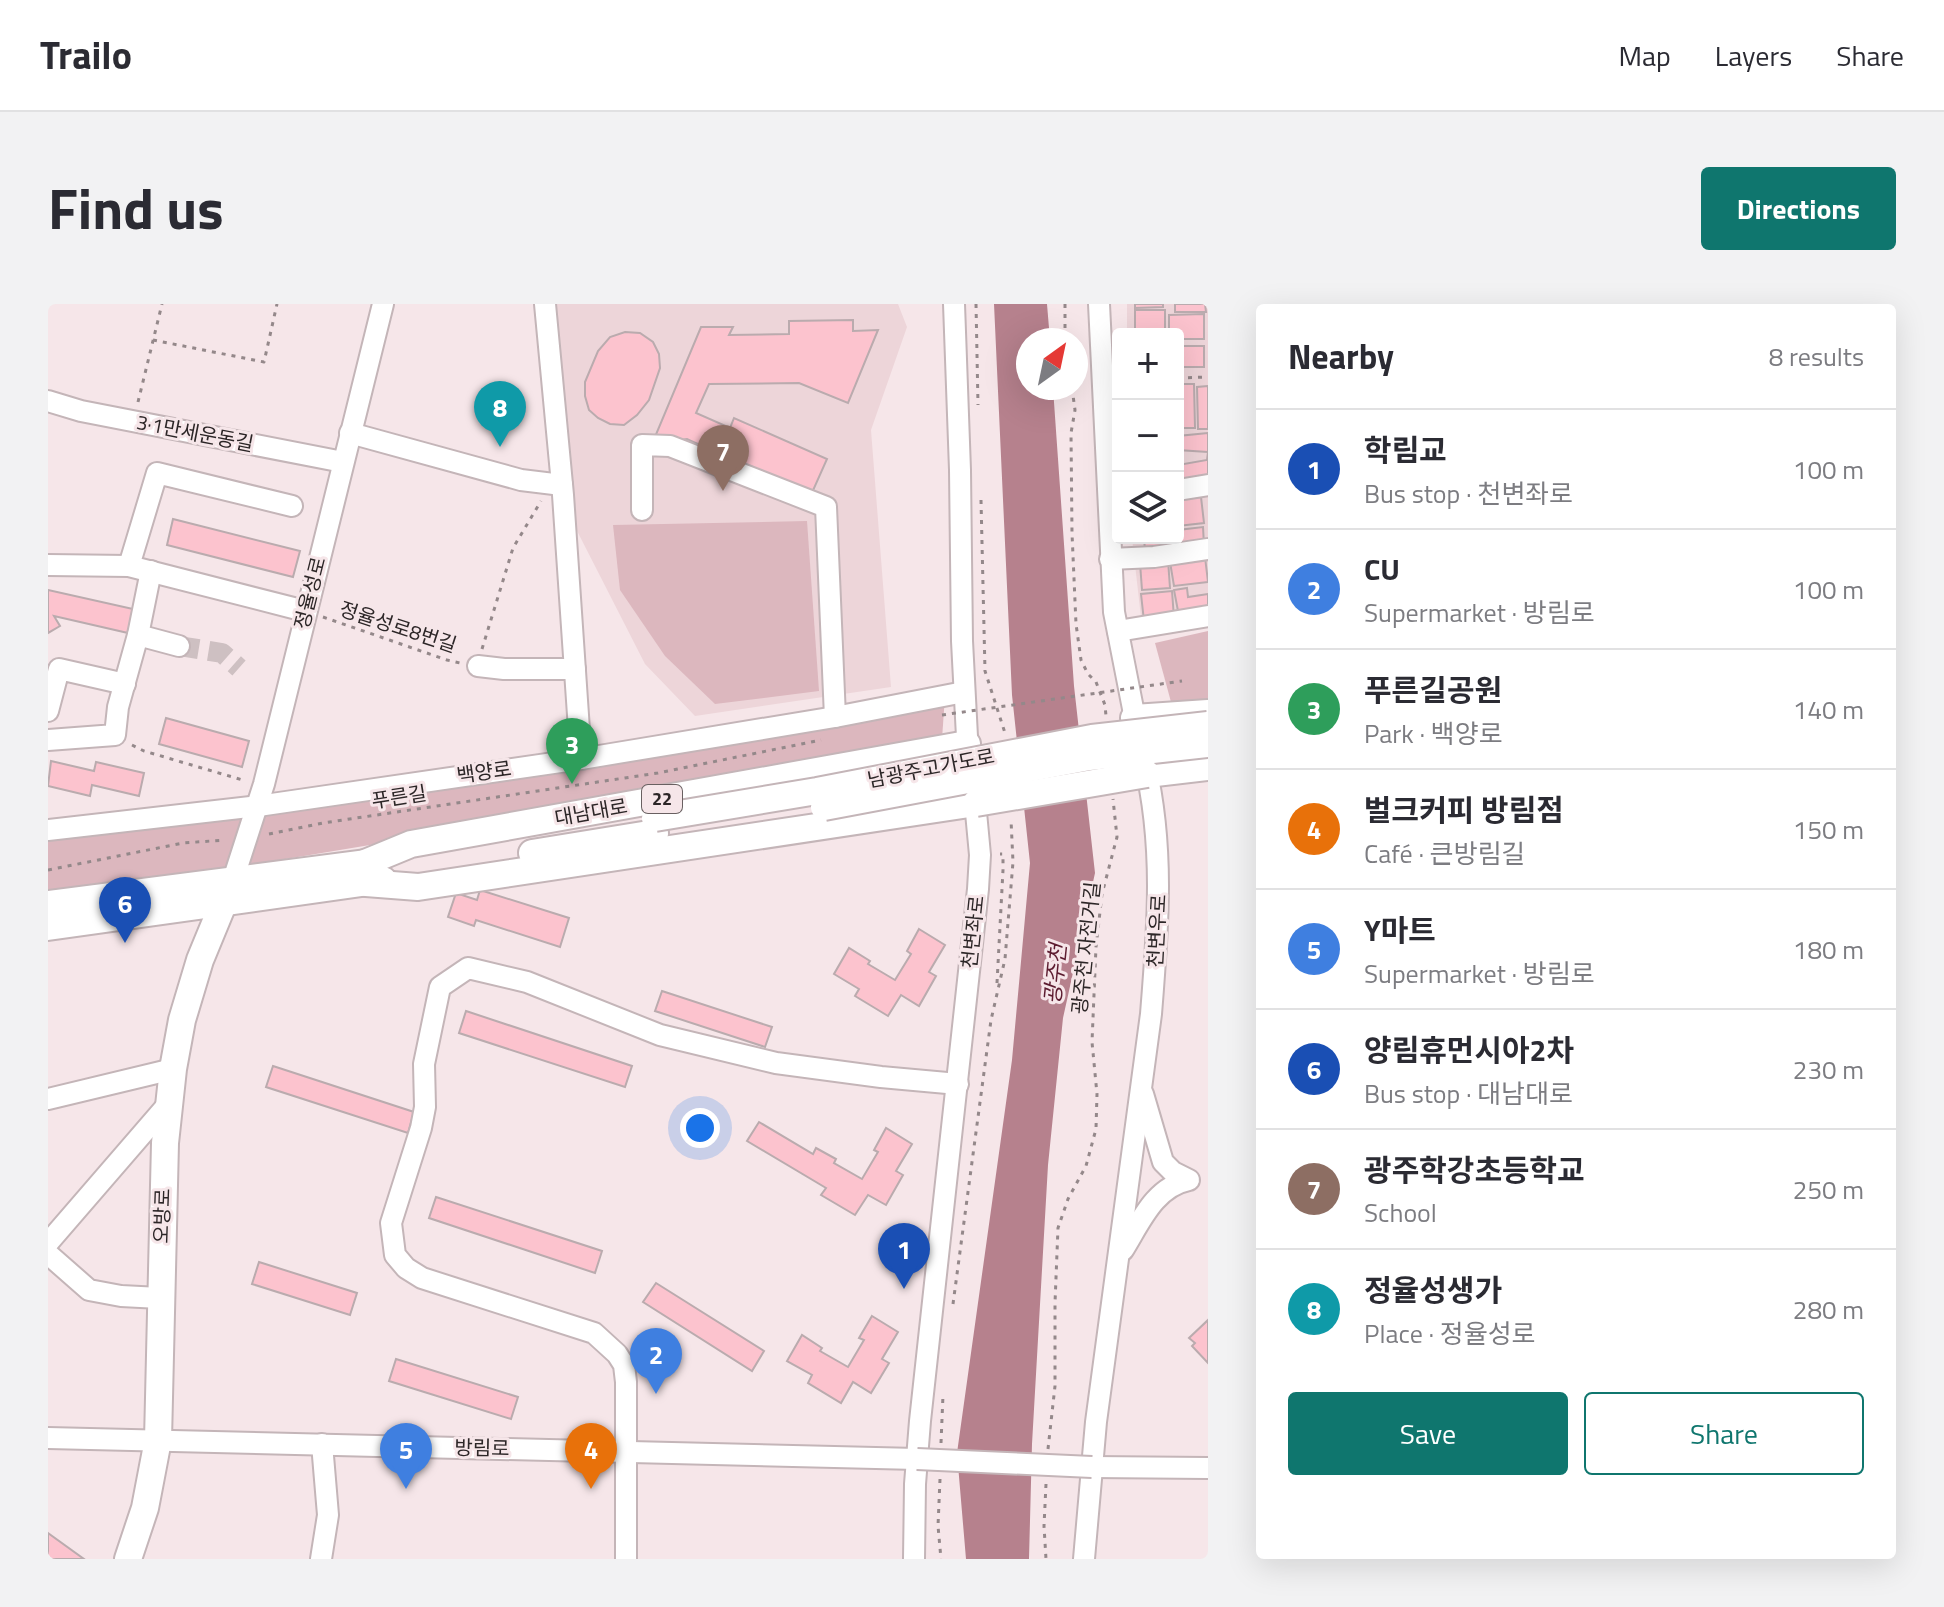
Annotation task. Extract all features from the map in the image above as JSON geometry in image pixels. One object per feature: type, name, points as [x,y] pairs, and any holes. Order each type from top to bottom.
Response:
[{"type":"main road","name":"22","points":[[967,744],[1134,718],[1208,713]]},
{"type":"main road","name":"남광주고가도로","points":[[655,825],[1092,738],[1208,725]]},
{"type":"main road","name":"대남대로","points":[[363,874],[411,844],[967,744]]},
{"type":"main road","name":"남광주고가도로","points":[[655,825],[924,790],[1089,757],[1208,744]]},
{"type":"main road","name":"22","points":[[976,803],[1147,774],[1208,767]]},
{"type":"main road","name":"대남대로","points":[[48,904],[233,880],[363,874],[418,887],[976,803]]},
{"type":"main road","name":"대남대로","points":[[48,927],[222,904],[363,874],[655,825]]},
{"type":"main road","name":"오방로","points":[[128,1559],[145,1508],[158,1440],[165,1143],[173,1069],[182,1020],[200,960],[233,880]]},
{"type":"street","name":"정율성로","points":[[233,880],[264,784],[383,304]]},
{"type":"street","points":[[545,304],[554,484],[575,669],[581,759]]},
{"type":"street","name":"천변좌로","points":[[914,1559],[917,1459],[979,878],[976,803],[967,744],[964,692],[954,304]]},
{"type":"street","name":"천변우로","points":[[1084,1559],[1092,1467],[1151,1014],[1160,888],[1159,848],[1147,774],[1114,612],[1110,559],[1112,503],[1099,304]]},
{"type":"street","name":"3·1만세운동길","points":[[48,401],[81,411],[343,462]]},
{"type":"street","points":[[350,433],[521,480],[554,484]]},
{"type":"street","points":[[642,510],[642,445],[670,446],[826,507],[835,717]]},
{"type":"street","points":[[129,566],[157,473],[292,506]]},
{"type":"street","points":[[1184,489],[1208,485]]},
{"type":"street","points":[[1110,559],[1154,557],[1208,549]]},
{"type":"street","points":[[48,565],[129,566],[305,611]]},
{"type":"street","points":[[48,740],[115,735],[151,571]]},
{"type":"street","points":[[1118,631],[1208,616]]},
{"type":"street","points":[[138,635],[179,646]]},
{"type":"street","points":[[478,666],[575,669]]},
{"type":"street","points":[[48,711],[59,669],[125,684]]},
{"type":"street","name":"백양로","points":[[48,830],[258,806],[581,759],[964,692]]},
{"type":"street","points":[[626,1559],[624,1365],[608,1343],[594,1333],[422,1278],[406,1268],[395,1255],[391,1223],[421,1128],[425,1107],[424,1064],[440,987],[468,968],[527,982],[660,1035],[761,1060],[958,1084]]},
{"type":"street","points":[[48,1099],[173,1069]]},
{"type":"street","points":[[1141,1087],[1163,1162],[1173,1172],[1198,1181]]},
{"type":"street","points":[[48,1243],[169,1103]]},
{"type":"street","points":[[1118,1257],[1157,1196],[1167,1188],[1198,1181]]},
{"type":"street","points":[[48,1254],[89,1290],[100,1294],[160,1298]]},
{"type":"street","name":"방림로","points":[[48,1438],[1208,1468]]},
{"type":"street","points":[[321,1559],[328,1515],[322,1444]]},
{"type":"path","points":[[133,421],[162,304]]},
{"type":"path","points":[[153,340],[264,362],[277,304]]},
{"type":"path","points":[[1065,304],[1065,328]]},
{"type":"path","points":[[1184,378],[1208,377]]},
{"type":"path","points":[[1074,400],[1072,533],[1076,624],[1081,660],[1096,682],[1107,720]]},
{"type":"path","name":"정율성로8번길","points":[[305,611],[447,660],[478,666],[513,548],[554,484]]},
{"type":"path","points":[[942,715],[1182,681]]},
{"type":"path","points":[[115,735],[144,751],[239,780],[264,784]]},
{"type":"path","name":"푸른길","points":[[48,870],[183,843],[247,838],[323,823],[658,773],[823,740]]},
{"type":"path","name":"광주천 자전거길","points":[[1048,1457],[1056,1366],[1058,1228],[1068,1199],[1086,1166],[1096,1129],[1097,1094],[1092,1042],[1096,947],[1102,894],[1117,837],[1113,793]]},
{"type":"path","points":[[997,987],[1003,870]]},
{"type":"path","points":[[1046,1559],[1047,1472]]},
{"type":"shaded area","points":[[553,304],[898,304],[907,327],[871,430],[891,687],[695,716],[645,664],[573,523]]},
{"type":"shaded area","points":[[1127,304],[1208,304],[1208,625],[1152,636],[1143,635],[1133,544],[1184,544],[1184,328],[1127,328]]},
{"type":"shaded area","points":[[807,521],[819,691],[715,704],[665,656],[620,590],[613,525]]},
{"type":"shaded area","points":[[1208,631],[1208,699],[1171,702],[1155,643]]},
{"type":"shaded area","points":[[945,696],[942,739],[581,810],[226,869],[48,892],[48,838]]},
{"type":"water","name":"광주천","points":[[994,304],[1047,304],[1049,328],[1016,328],[1016,400],[1054,400],[1074,686],[1095,873],[1063,1018],[1048,1165],[1032,1444],[1029,1559],[966,1559],[957,1453],[1012,1060],[1030,863],[1012,695]]},
{"type":"building","points":[[1135,304],[1163,304],[1163,307],[1135,308]]},
{"type":"building","points":[[1175,304],[1205,304],[1206,312],[1175,312]]},
{"type":"building","points":[[1135,310],[1165,310],[1165,328],[1135,328]]},
{"type":"building","points":[[1204,314],[1204,339],[1184,339],[1184,328],[1169,328],[1169,315]]},
{"type":"building","points":[[853,320],[853,331],[878,330],[848,403],[799,383],[709,384],[696,413],[730,428],[734,418],[827,459],[811,495],[687,439],[652,444],[701,327],[733,327],[729,335],[789,334],[789,321]]},
{"type":"building","points":[[625,332],[640,333],[653,342],[659,354],[660,368],[649,400],[637,415],[624,425],[610,424],[589,410],[585,382],[598,351],[610,337]]},
{"type":"building","points":[[1184,346],[1204,346],[1204,367],[1184,367]]},
{"type":"building","points":[[1184,384],[1194,384],[1195,428],[1184,428]]},
{"type":"building","points":[[1208,386],[1208,429],[1198,429],[1197,387]]},
{"type":"building","points":[[1208,433],[1208,452],[1184,450],[1184,435]]},
{"type":"building","points":[[1208,452],[1208,476],[1184,481],[1184,464],[1207,460]]},
{"type":"building","points":[[1201,497],[1204,523],[1184,525],[1184,498]]},
{"type":"building","points":[[173,519],[300,551],[293,577],[167,545]]},
{"type":"building","points":[[1203,527],[1204,545],[1173,548],[1173,544],[1184,544],[1184,529]]},
{"type":"building","points":[[1144,544],[1169,544],[1169,548],[1145,550]]},
{"type":"building","points":[[1205,557],[1208,582],[1174,586],[1170,562]]},
{"type":"building","points":[[1168,560],[1170,588],[1142,590],[1140,563]]},
{"type":"building","points":[[1187,588],[1188,597],[1208,594],[1208,606],[1178,611],[1174,590]]},
{"type":"building","points":[[48,590],[133,609],[128,633],[54,616],[60,626],[48,633]]},
{"type":"building","points":[[1172,591],[1174,618],[1144,621],[1141,594]]},
{"type":"building","points":[[166,718],[249,741],[242,767],[159,744]]},
{"type":"building","points":[[51,761],[94,771],[96,762],[144,773],[139,796],[92,785],[90,796],[48,786]]},
{"type":"building","points":[[480,890],[569,918],[560,947],[476,920],[474,926],[448,917],[456,893],[477,900]]},
{"type":"building","points":[[919,929],[945,945],[929,972],[936,976],[919,1006],[901,995],[888,1016],[855,996],[859,989],[834,974],[849,948],[895,980],[911,954],[907,951]]},
{"type":"building","points":[[662,991],[772,1027],[765,1047],[655,1011]]},
{"type":"building","points":[[466,1011],[632,1066],[625,1087],[459,1033]]},
{"type":"building","points":[[273,1066],[414,1112],[408,1133],[266,1087]]},
{"type":"building","points":[[759,1122],[813,1154],[816,1148],[836,1159],[834,1163],[862,1179],[878,1152],[874,1150],[886,1128],[912,1144],[896,1171],[903,1175],[886,1205],[868,1195],[855,1215],[821,1195],[826,1188],[747,1141]]},
{"type":"building","points":[[436,1197],[602,1251],[595,1273],[429,1218]]},
{"type":"building","points":[[259,1262],[357,1293],[350,1315],[252,1284]]},
{"type":"building","points":[[656,1283],[764,1351],[752,1371],[643,1302]]},
{"type":"building","points":[[872,1316],[898,1332],[882,1359],[889,1363],[871,1393],[853,1382],[841,1403],[808,1383],[812,1375],[787,1361],[802,1335],[822,1348],[820,1351],[848,1367],[864,1340],[859,1338]]},
{"type":"building","points":[[1208,1320],[1208,1363],[1192,1346],[1195,1343],[1189,1338]]},
{"type":"building","points":[[396,1359],[518,1397],[511,1419],[389,1381]]},
{"type":"building","points":[[48,1533],[84,1559],[48,1559]]},
{"type":"tunnel","points":[[179,646],[222,653],[239,668]]},
{"type":"place","name":"정율성생가","points":[[500,447]]},
{"type":"place","name":"광주학강초등학교","points":[[723,491]]},
{"type":"place","name":"푸른길공원","points":[[572,784]]},
{"type":"place","name":"양림휴먼시아2차","points":[[125,943]]},
{"type":"place","name":"학림교","points":[[904,1289]]},
{"type":"place","name":"CU","points":[[656,1394]]},
{"type":"place","name":"Y마트","points":[[406,1489]]},
{"type":"place","name":"벌크커피 방림점","points":[[591,1489]]}]
